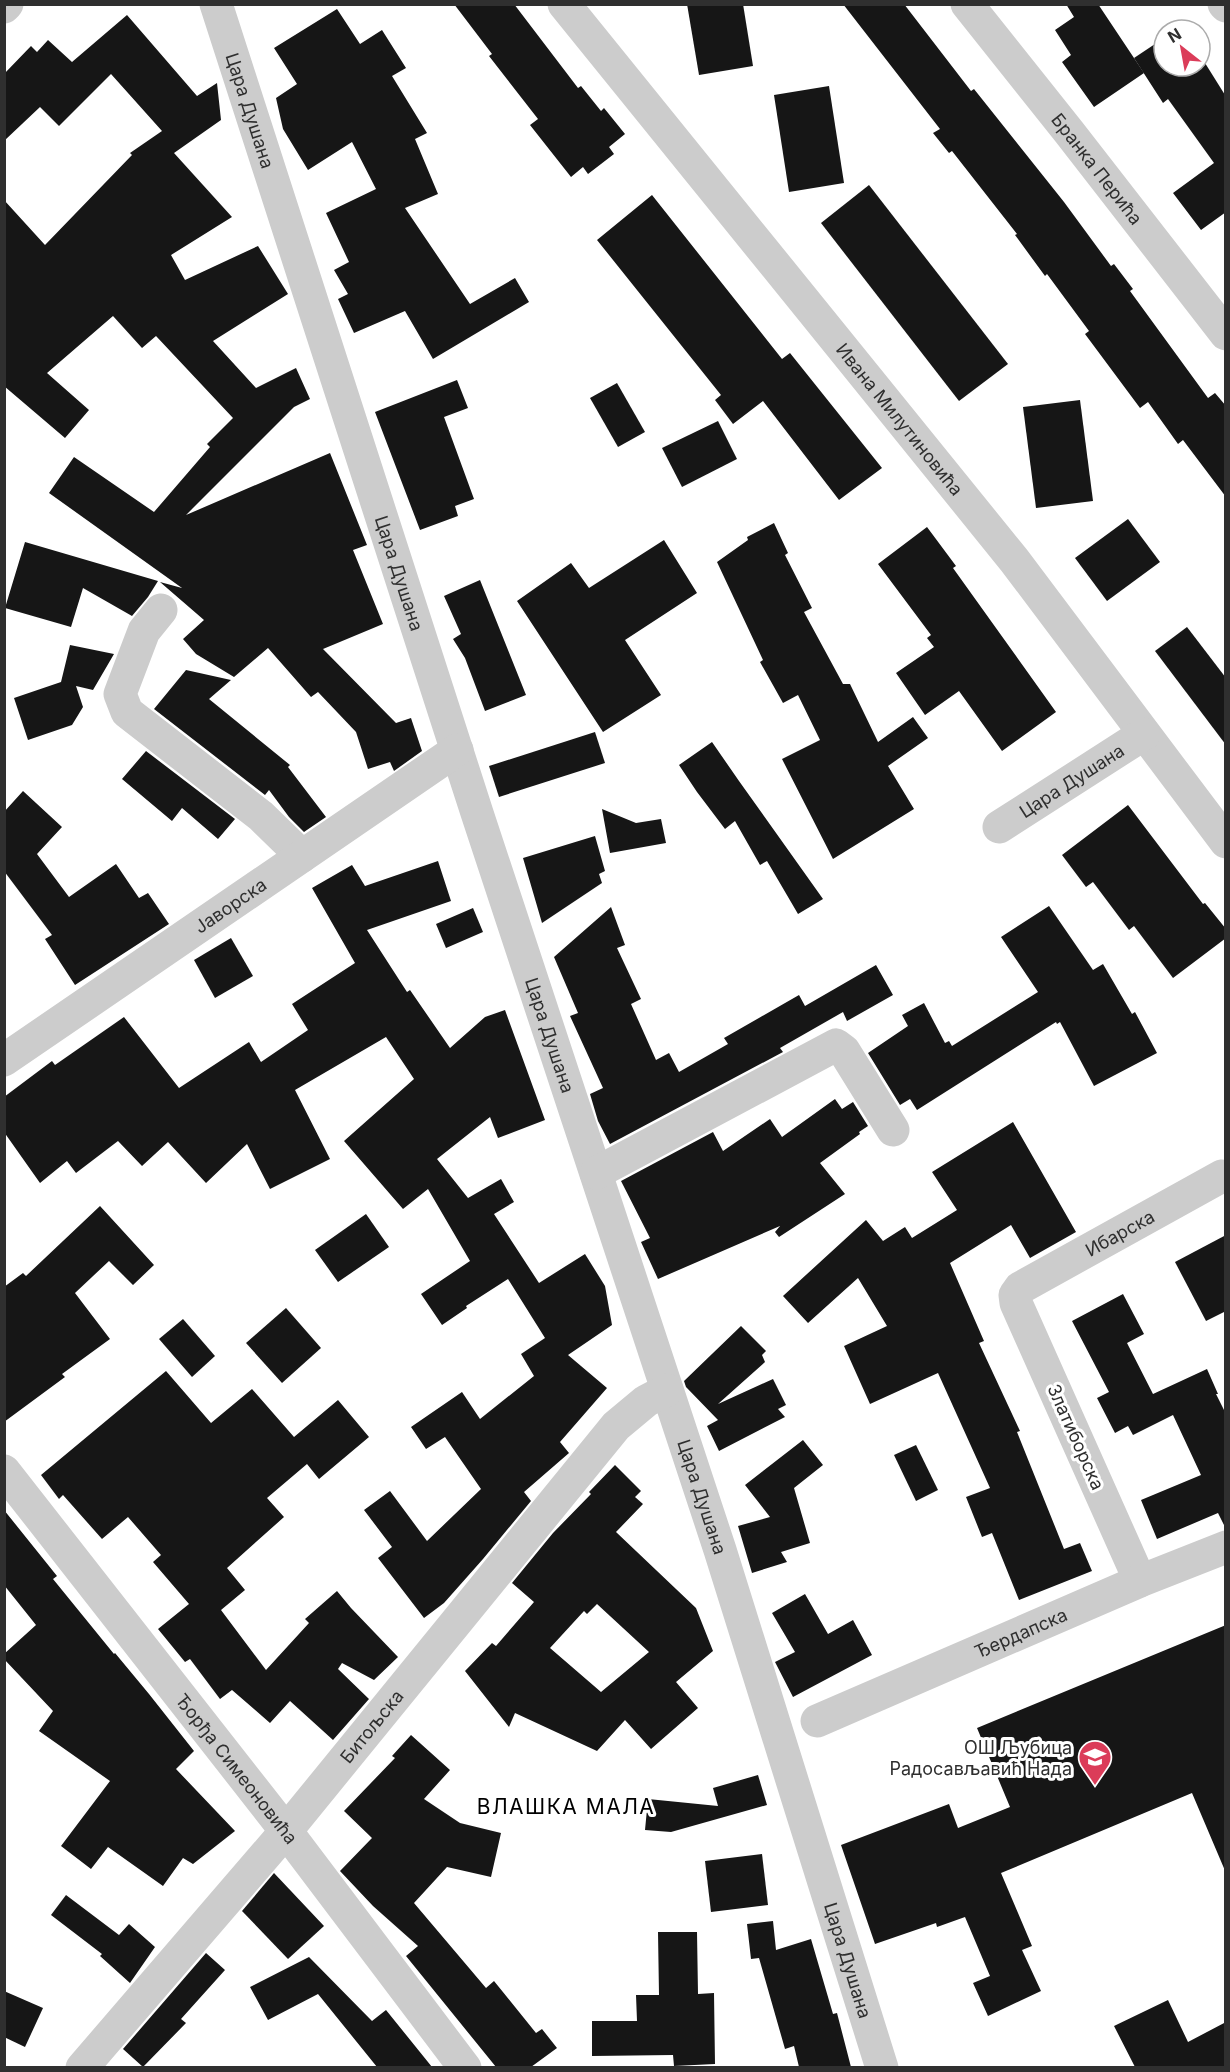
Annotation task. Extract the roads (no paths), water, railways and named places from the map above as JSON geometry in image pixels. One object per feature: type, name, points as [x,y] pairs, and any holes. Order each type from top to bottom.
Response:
[{"type":"street","name":"Цара Душана","points":[[216,4],[457,750],[667,1389],[882,2067]]},
{"type":"street","name":"Ивана Милутиновића","points":[[564,4],[1014,560],[1226,842]]},
{"type":"street","name":"Бранка Перића","points":[[967,4],[1226,334]]},
{"type":"street","points":[[161,610],[144,632],[120,694],[127,712],[261,816],[302,856]]},
{"type":"street","name":"Цара Душана","points":[[999,827],[1144,734]]},
{"type":"street","name":"Јаворска","points":[[4,1060],[457,750]]},
{"type":"street","points":[[596,1173],[836,1045],[844,1051],[893,1130]]},
{"type":"street","name":"Ибарска","points":[[1017,1292],[1222,1176]]},
{"type":"street","name":"Златиборска","points":[[1017,1292],[1016,1303],[1140,1581]]},
{"type":"street","name":"Битољска","points":[[82,2067],[286,1831],[616,1426],[646,1401],[667,1389]]},
{"type":"street","name":"Ђорђа Симеоновића","points":[[4,1471],[286,1831],[465,2067]]},
{"type":"street","name":"Ђердапска","points":[[817,1721],[1140,1581],[1226,1547]]},
{"type":"place","name":"ОШ Љубица Радосављавић Нада","points":[[1095,1786]]},
{"type":"district","name":"ВЛАШКА МАЛА","points":[[566,1806]]}]
